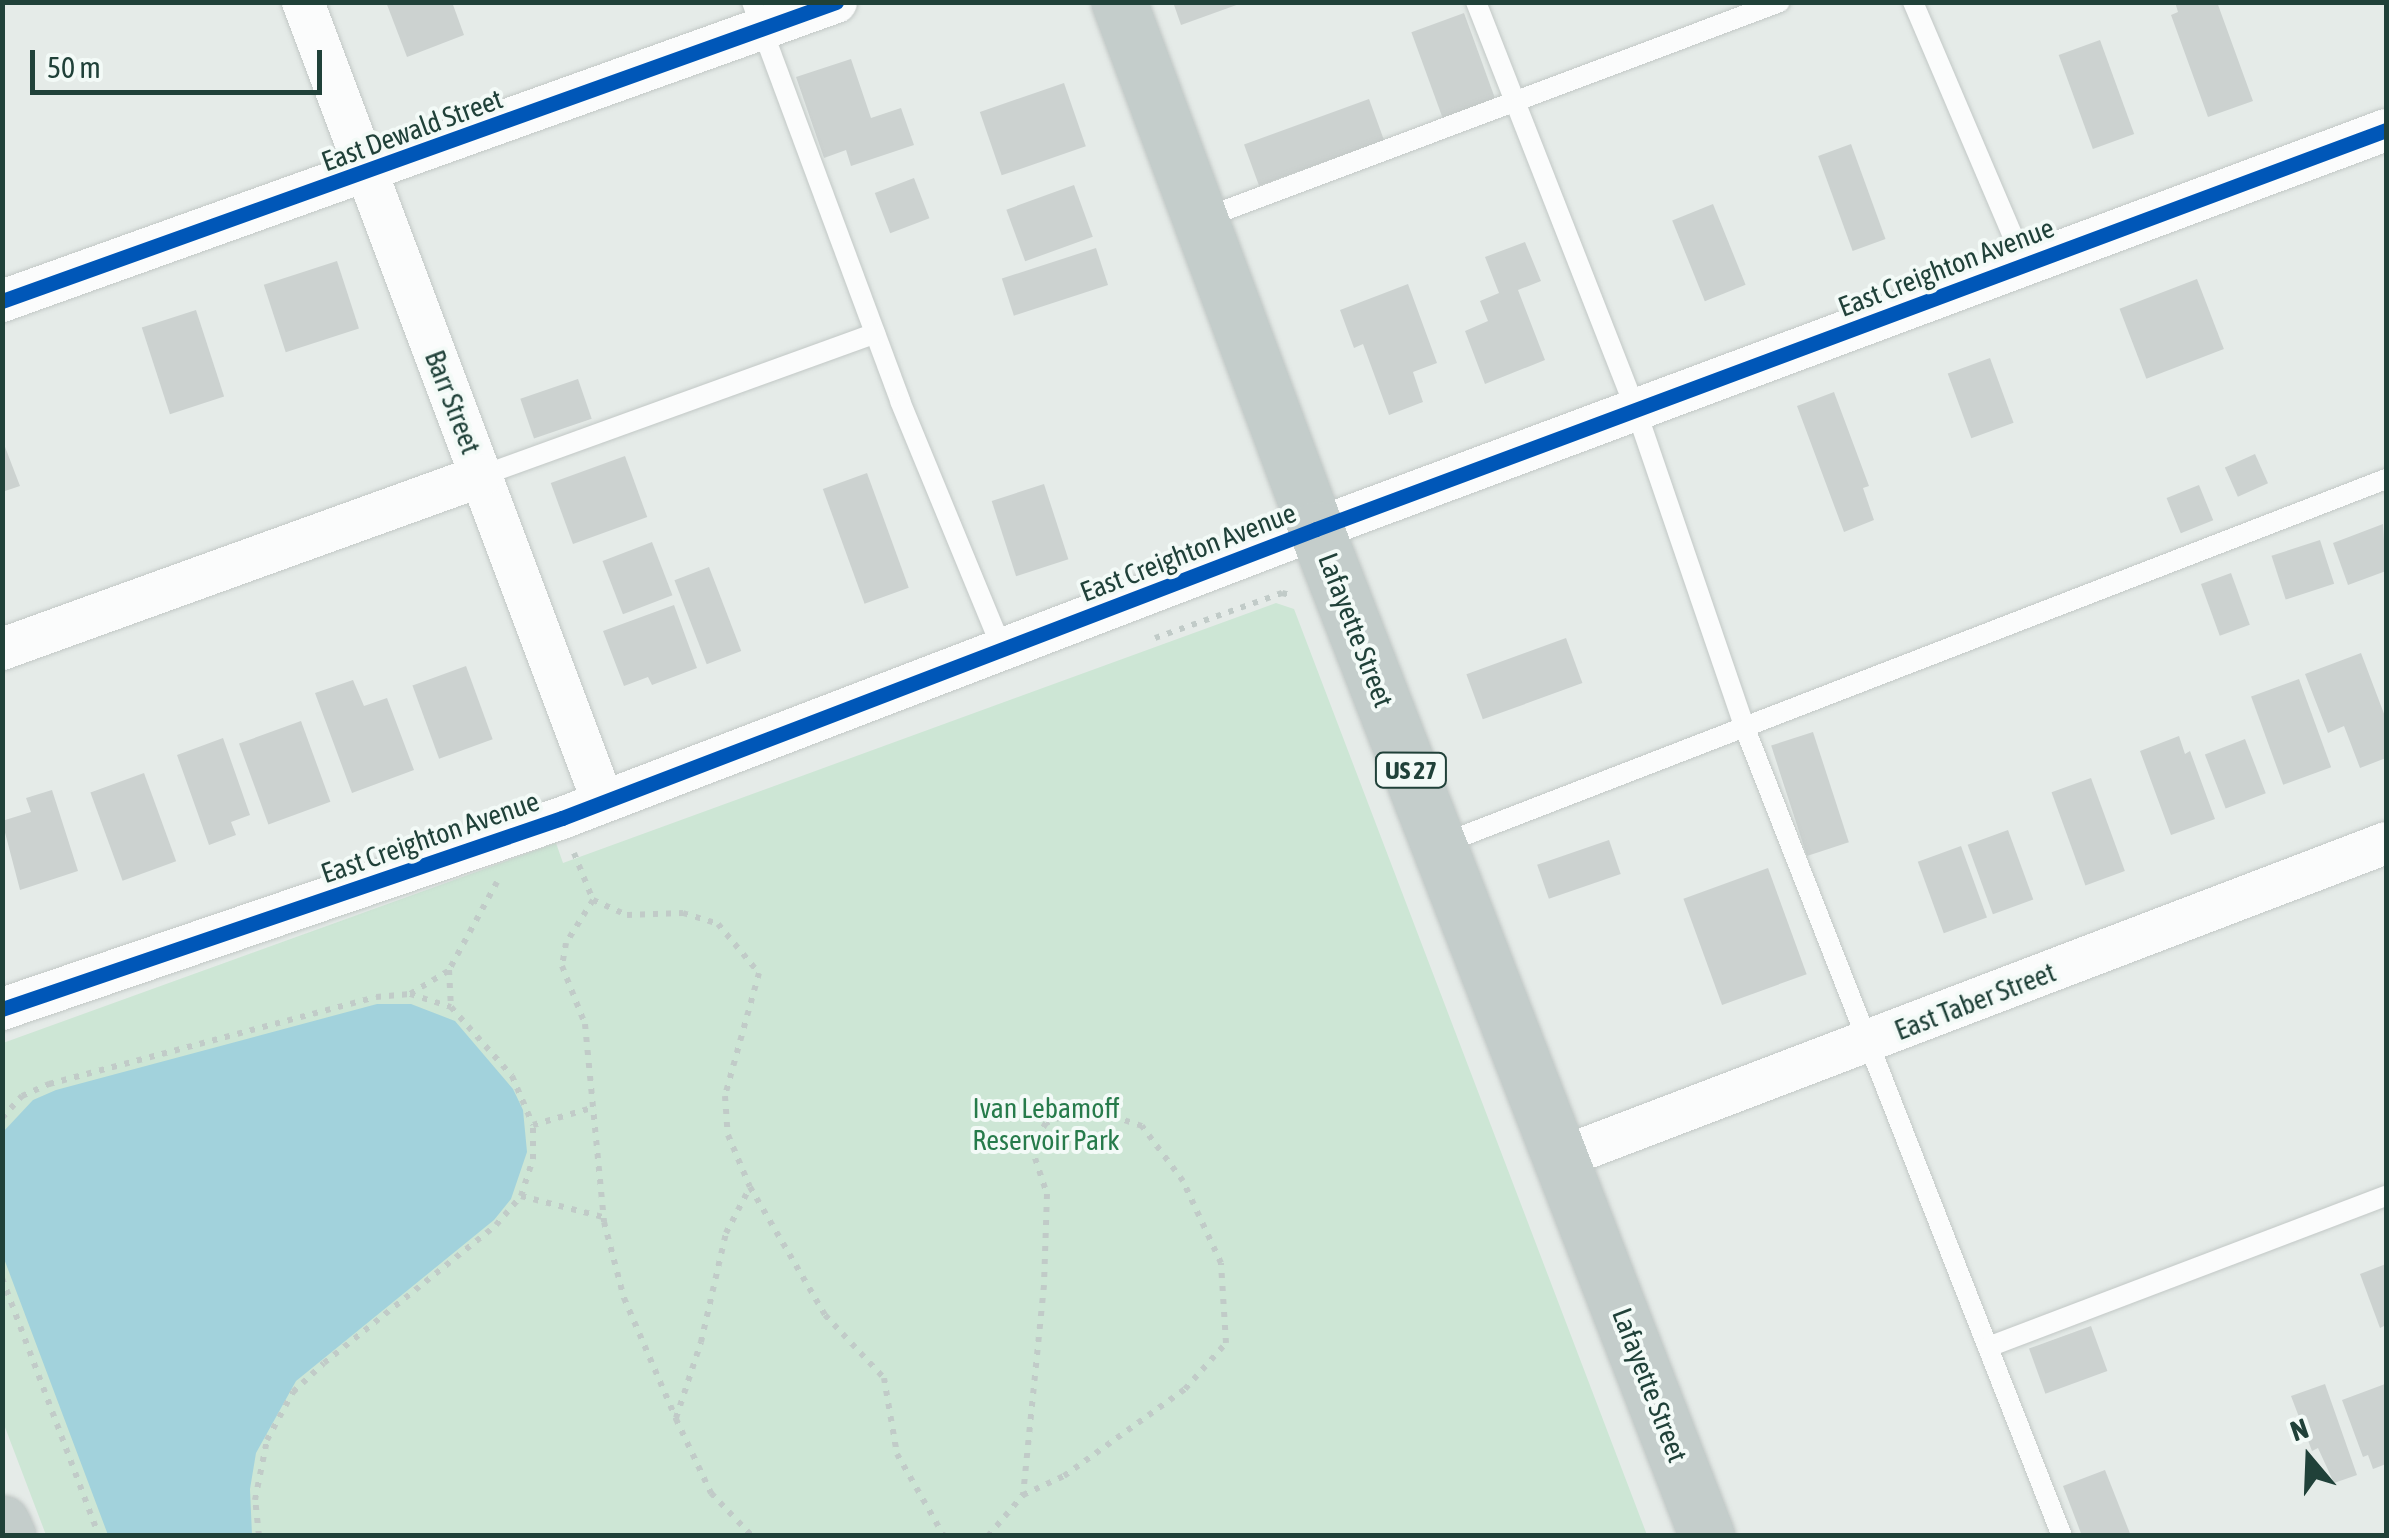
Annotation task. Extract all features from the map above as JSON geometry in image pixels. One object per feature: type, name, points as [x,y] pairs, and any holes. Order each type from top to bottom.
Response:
[{"type":"highway","name":"Lafayette Street","points":[[1119,2],[1316,529],[1707,1536]]},
{"type":"highway","points":[[2,1523],[8,1536]]},
{"type":"street","name":"Barr Street","points":[[303,2],[603,802]]},
{"type":"street","name":"East Dewald Street","points":[[2,300],[367,174],[757,16],[836,2]]},
{"type":"street","name":"East Creighton Avenue","points":[[2,1009],[603,802],[1316,529],[2386,130]]},
{"type":"street","points":[[2,649],[481,476]]},
{"type":"street","name":"East Taber Street","points":[[1563,1157],[2386,843]]},
{"type":"lane","points":[[1476,2],[1636,410],[1744,726],[1871,1040],[2062,1536]]},
{"type":"lane","points":[[1200,220],[1780,2]]},
{"type":"lane","points":[[1913,2],[2025,264]]},
{"type":"lane","points":[[757,16],[875,333],[1002,649]]},
{"type":"lane","points":[[481,476],[875,333]]},
{"type":"lane","points":[[1440,845],[2386,479]]},
{"type":"lane","points":[[1988,1347],[2386,1196]]},
{"type":"path","points":[[1136,645],[1282,592],[1298,598]]},
{"type":"path","points":[[554,856],[591,843]]},
{"type":"path","points":[[410,994],[449,970],[502,876]]},
{"type":"path","points":[[752,1536],[711,1493],[624,1298],[604,1217],[584,1024],[562,966],[566,942],[594,900],[626,915],[683,913],[718,924],[759,973],[725,1096],[728,1134],[750,1187],[825,1315],[884,1378],[897,1454],[944,1536]]},
{"type":"path","points":[[449,970],[451,1007]]},
{"type":"path","points":[[2,1118],[22,1096],[49,1084],[376,997],[410,994],[451,1007],[512,1076],[533,1126],[533,1158],[521,1196],[496,1225],[293,1392],[267,1440],[255,1500],[258,1536]]},
{"type":"path","points":[[533,1126],[595,1107]]},
{"type":"path","points":[[988,1536],[1023,1495],[1064,1476],[1185,1389],[1226,1343],[1221,1264],[1182,1181],[1142,1126],[1085,1107],[1046,1123],[1031,1146],[1047,1194],[1044,1285],[1023,1495]]},
{"type":"path","points":[[676,1420],[701,1342],[726,1233],[750,1187]]},
{"type":"path","points":[[521,1196],[604,1217]]},
{"type":"path","points":[[2,1278],[99,1536]]},
{"type":"green space","name":"Ivan Lebamoff Reservoir Park","points":[[1276,603],[1294,609],[1647,1535],[46,1535],[3,1422],[3,1043],[556,843],[563,863]]},
{"type":"water","points":[[377,1004],[411,1004],[455,1021],[513,1089],[523,1110],[527,1152],[511,1199],[494,1220],[296,1381],[256,1453],[250,1489],[252,1535],[108,1535],[3,1256],[3,1132],[33,1100],[56,1090]]},
{"type":"building","points":[[386,2],[452,2],[464,35],[407,57]]},
{"type":"building","points":[[1173,2],[1242,2],[1242,3],[1181,25]]},
{"type":"building","points":[[2175,2],[2217,2],[2253,101],[2208,117],[2171,15],[2178,12]]},
{"type":"building","points":[[1464,13],[1496,100],[1443,120],[1411,32]]},
{"type":"building","points":[[2100,40],[2134,134],[2093,149],[2059,55]]},
{"type":"building","points":[[851,59],[871,118],[901,108],[914,145],[851,166],[846,150],[824,158],[796,77]]},
{"type":"building","points":[[1064,83],[1086,146],[1002,175],[980,112]]},
{"type":"building","points":[[1369,99],[1384,140],[1259,186],[1244,144]]},
{"type":"building","points":[[1851,144],[1886,239],[1853,251],[1818,156]]},
{"type":"building","points":[[914,178],[929,218],[890,233],[875,193]]},
{"type":"building","points":[[1074,185],[1093,237],[1025,261],[1006,210]]},
{"type":"building","points":[[1713,204],[1746,285],[1705,301],[1672,220]]},
{"type":"building","points":[[1525,242],[1541,281],[1518,290],[1545,360],[1485,384],[1465,331],[1488,321],[1480,301],[1499,293],[1485,257]]},
{"type":"building","points":[[1096,248],[1108,285],[1014,316],[1002,279]]},
{"type":"building","points":[[337,261],[359,329],[286,352],[264,285]]},
{"type":"building","points":[[2197,279],[2224,349],[2146,379],[2120,309]]},
{"type":"building","points":[[1408,284],[1437,363],[1413,372],[1423,402],[1389,415],[1363,344],[1354,348],[1340,310]]},
{"type":"building","points":[[196,310],[224,397],[170,414],[142,328]]},
{"type":"building","points":[[1990,358],[2014,423],[1971,438],[1948,373]]},
{"type":"building","points":[[578,379],[592,419],[534,439],[520,399]]},
{"type":"building","points":[[1834,392],[1869,486],[1863,488],[1874,520],[1844,532],[1797,406]]},
{"type":"building","points":[[2,439],[20,486],[2,492]]},
{"type":"building","points":[[2255,454],[2268,483],[2238,497],[2225,467]]},
{"type":"building","points":[[625,456],[647,517],[573,544],[551,483]]},
{"type":"building","points":[[867,473],[909,588],[865,604],[823,489]]},
{"type":"building","points":[[1044,484],[1068,559],[1016,576],[992,501]]},
{"type":"building","points":[[2199,485],[2213,520],[2181,533],[2167,498]]},
{"type":"building","points":[[2383,524],[2386,571],[2348,585],[2333,543]]},
{"type":"building","points":[[2320,540],[2334,584],[2286,600],[2271,556]]},
{"type":"building","points":[[652,542],[672,595],[623,614],[603,561]]},
{"type":"building","points":[[709,567],[741,651],[707,664],[674,580]]},
{"type":"building","points":[[2231,573],[2250,625],[2220,636],[2201,584]]},
{"type":"building","points":[[674,605],[697,668],[652,685],[648,677],[624,686],[603,631]]},
{"type":"building","points":[[1566,638],[1582,683],[1483,719],[1466,674]]},
{"type":"building","points":[[2361,653],[2386,719],[2386,758],[2360,768],[2344,726],[2328,733],[2305,674]]},
{"type":"building","points":[[466,666],[493,739],[439,759],[412,685]]},
{"type":"building","points":[[2299,679],[2331,767],[2283,785],[2251,696]]},
{"type":"building","points":[[353,680],[364,706],[387,698],[414,770],[352,793],[315,693]]},
{"type":"building","points":[[301,721],[330,802],[268,824],[239,744]]},
{"type":"building","points":[[1813,732],[1849,842],[1807,856],[1771,746]]},
{"type":"building","points":[[2179,736],[2185,754],[2190,751],[2215,819],[2171,835],[2140,751]]},
{"type":"building","points":[[223,738],[250,815],[231,822],[236,835],[209,845],[177,755]]},
{"type":"building","points":[[2245,739],[2266,793],[2226,809],[2205,754]]},
{"type":"building","points":[[144,773],[176,861],[123,881],[90,792]]},
{"type":"building","points":[[2091,778],[2125,871],[2085,885],[2052,792]]},
{"type":"building","points":[[52,790],[78,871],[20,890],[2,821],[31,812],[26,798]]},
{"type":"building","points":[[2008,830],[2033,900],[1993,914],[1968,845]]},
{"type":"building","points":[[1609,840],[1621,874],[1549,899],[1537,865]]},
{"type":"building","points":[[1961,846],[1987,917],[1944,933],[1918,862]]},
{"type":"building","points":[[1768,868],[1807,974],[1722,1005],[1683,899]]},
{"type":"building","points":[[2386,1264],[2386,1325],[2380,1328],[2360,1274]]},
{"type":"building","points":[[2091,1326],[2107,1371],[2045,1394],[2029,1349]]},
{"type":"building","points":[[2325,1384],[2357,1475],[2334,1483],[2318,1448],[2312,1451],[2291,1396]]},
{"type":"building","points":[[2385,1384],[2386,1464],[2373,1469],[2368,1455],[2363,1457],[2342,1400]]},
{"type":"building","points":[[2105,1470],[2131,1536],[2082,1536],[2063,1486]]},
{"type":"cycle path","points":[[2,301],[836,2]]},
{"type":"cycle path","points":[[2,1009],[562,818],[1316,529],[2386,130]]}]
